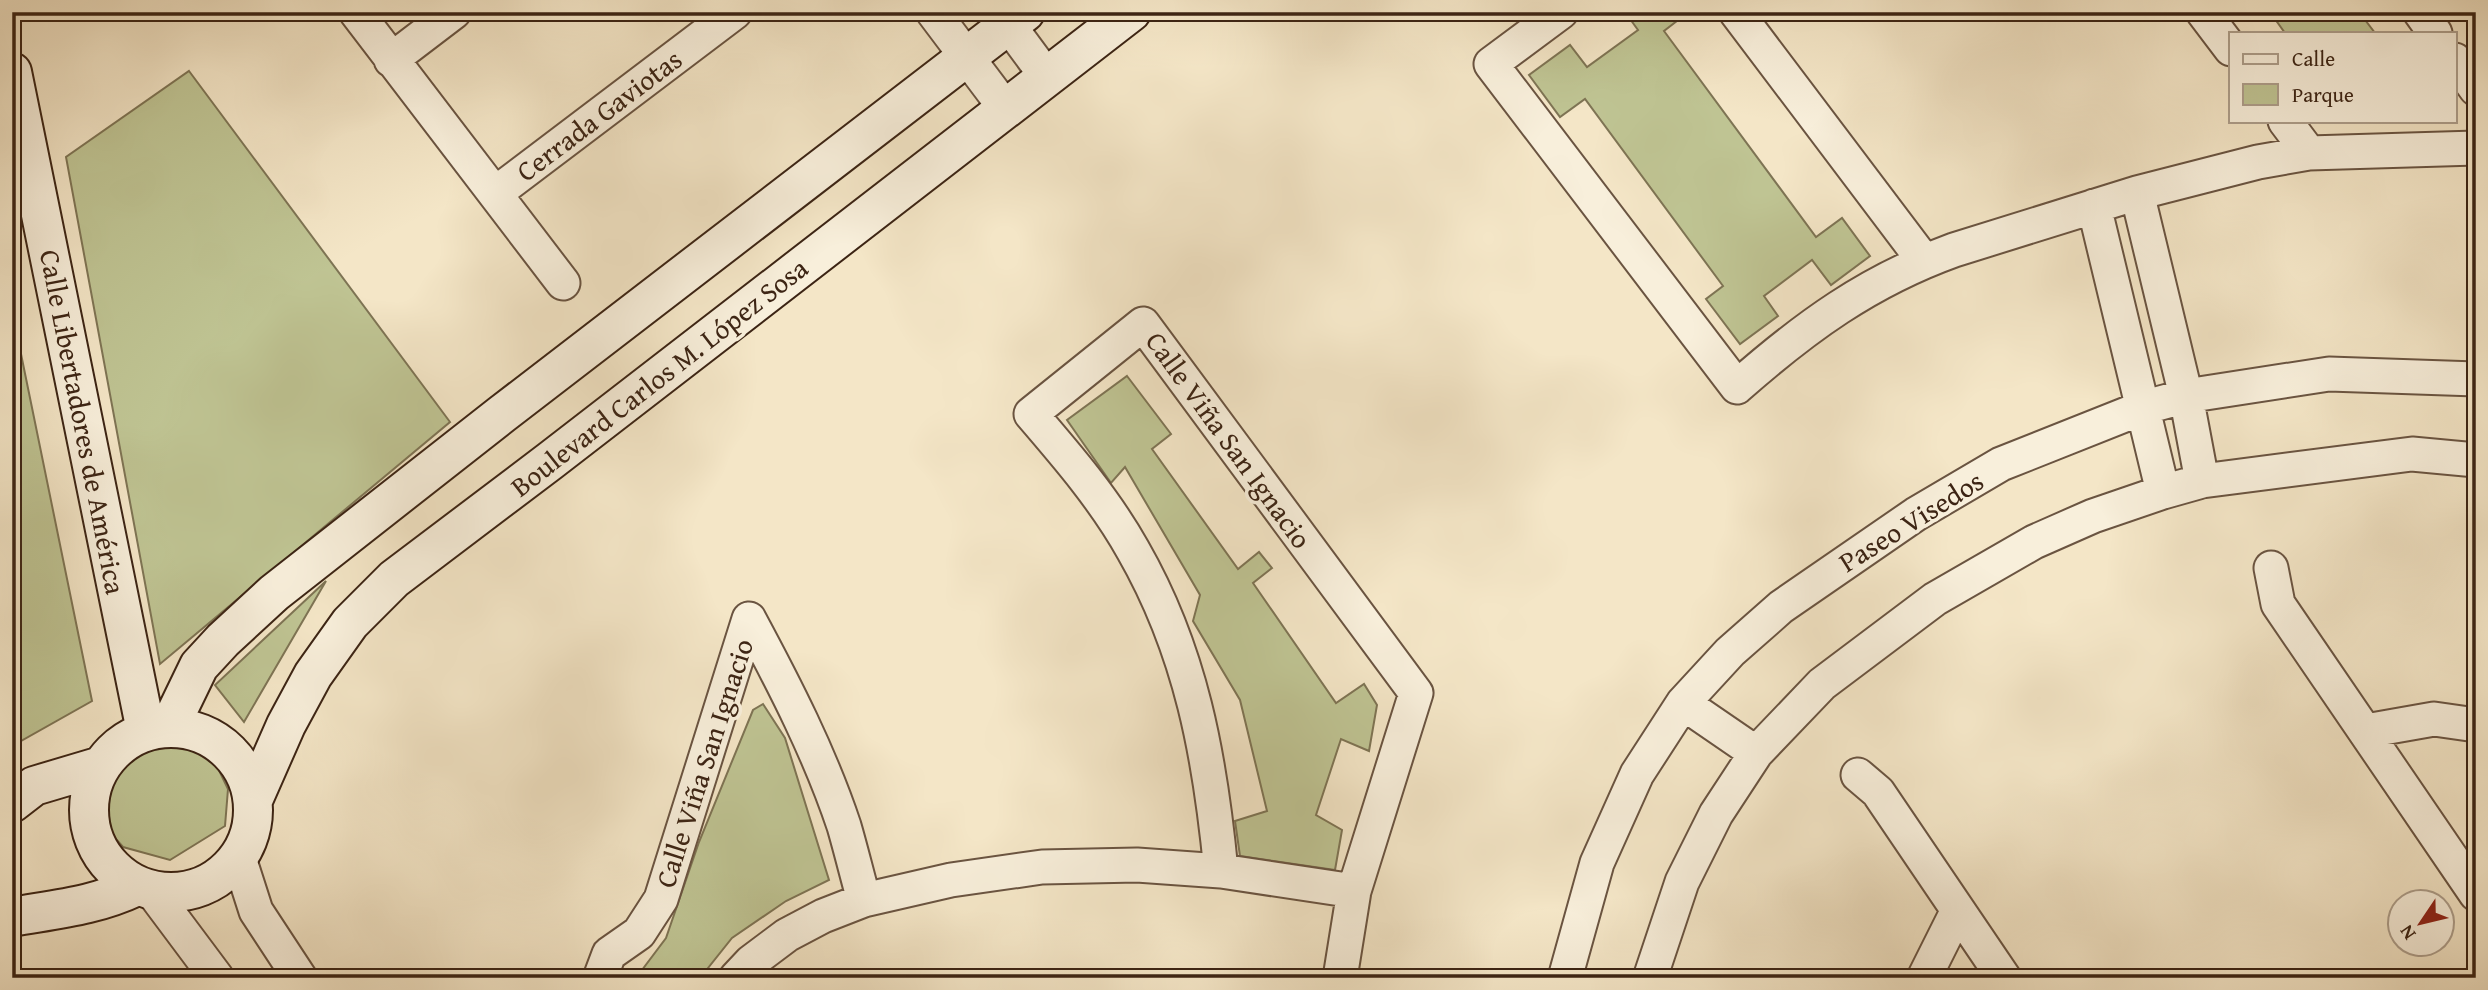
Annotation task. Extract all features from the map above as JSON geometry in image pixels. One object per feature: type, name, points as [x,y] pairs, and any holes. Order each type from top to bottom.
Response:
[{"type":"street","name":"Cerrada Gaviotas","points":[[356,12],[563,283]]},
{"type":"street","points":[[391,60],[454,12]]},
{"type":"street","name":"Cerrada Gaviotas","points":[[496,193],[735,12]]},
{"type":"street","points":[[933,12],[1006,108]]},
{"type":"street","name":"Boulevard Carlos M. López Sosa","points":[[253,800],[286,725],[313,675],[350,623],[394,579],[1131,12]]},
{"type":"street","points":[[1561,12],[1491,64],[1737,387],[1787,343],[1851,298],[1924,261],[2094,206],[2245,165],[2309,153],[2476,148]]},
{"type":"street","points":[[1737,12],[1924,261]]},
{"type":"street","points":[[2203,12],[2229,46]]},
{"type":"street","points":[[2420,12],[2434,32]]},
{"type":"street","points":[[157,729],[199,666],[274,593],[513,405],[967,57],[1011,17],[1047,77]]},
{"type":"street","points":[[2456,61],[2476,89]]},
{"type":"street","name":"Calle Libertadores de América","points":[[12,72],[157,729]]},
{"type":"street","points":[[2286,122],[2309,153]]},
{"type":"street","points":[[2137,193],[2186,396],[2202,481]]},
{"type":"street","points":[[2094,206],[2163,492]]},
{"type":"street","name":"Calle Viña San Ignacio","points":[[1221,871],[1213,793],[1197,709],[1170,628],[1133,550],[1086,479],[1031,414],[1143,324],[1416,693],[1354,891],[1340,978]]},
{"type":"street","name":"Paseo Visedos","points":[[1565,978],[1597,863],[1637,774],[1683,703],[1730,652],[1781,607],[1916,514],[2001,464],[2143,408],[2186,396],[2329,374],[2476,379]]},
{"type":"street","points":[[1650,978],[1682,882],[1716,814],[1756,754],[1822,684],[1935,599],[2034,542],[2094,516],[2202,481],[2412,454],[2476,460]]},
{"type":"street","points":[[2271,568],[2277,604],[2476,894]]},
{"type":"street","name":"Calle Viña San Ignacio","points":[[600,978],[609,954],[639,933],[661,899],[749,619],[785,686],[817,755],[844,827],[864,900]]},
{"type":"street","points":[[1683,703],[1756,754]]},
{"type":"street","points":[[2366,731],[2434,719],[2476,725]]},
{"type":"street","points":[[12,917],[75,908],[145,889],[172,893],[201,887],[226,872],[239,858],[249,840],[254,820],[248,780],[239,763],[225,747],[208,736],[189,729],[157,729],[125,741],[101,766],[93,783],[89,803],[90,823],[95,842],[105,859],[118,873],[145,889],[217,978]]},
{"type":"street","points":[[12,803],[34,786],[101,766]]},
{"type":"street","points":[[1858,775],[1878,792],[2004,978]]},
{"type":"street","points":[[239,858],[256,911],[300,978]]},
{"type":"street","points":[[736,978],[751,962],[787,936],[823,916],[864,900],[951,880],[1042,867],[1138,865],[1221,871],[1354,891]]},
{"type":"street","points":[[1924,978],[1958,910]]},
{"type":"green space","points":[[1625,12],[1685,12],[1686,14],[1664,31],[1816,237],[1842,218],[1870,256],[1831,285],[1812,260],[1764,296],[1778,316],[1740,344],[1706,299],[1723,286],[1585,99],[1560,117],[1529,75],[1570,45],[1587,67],[1638,30]]},
{"type":"green space","points":[[2270,12],[2359,12],[2374,32],[2284,32]]},
{"type":"green space","points":[[189,71],[450,422],[160,664],[66,157]]},
{"type":"green space","points":[[12,310],[92,701],[12,746]]},
{"type":"green space","points":[[1127,376],[1171,434],[1152,449],[1238,569],[1259,552],[1272,568],[1253,583],[1336,703],[1364,684],[1377,705],[1369,751],[1341,739],[1316,815],[1342,830],[1335,870],[1240,856],[1235,821],[1267,811],[1240,700],[1193,621],[1200,595],[1125,467],[1111,483],[1067,420]]},
{"type":"green space","points":[[326,581],[244,722],[215,685]]},
{"type":"green space","points":[[763,704],[785,738],[829,880],[786,901],[732,938],[700,978],[636,978],[666,938],[699,842],[753,710]]},
{"type":"green space","points":[[156,731],[192,733],[215,762],[228,789],[225,826],[170,860],[123,847],[100,821],[111,760]]}]
